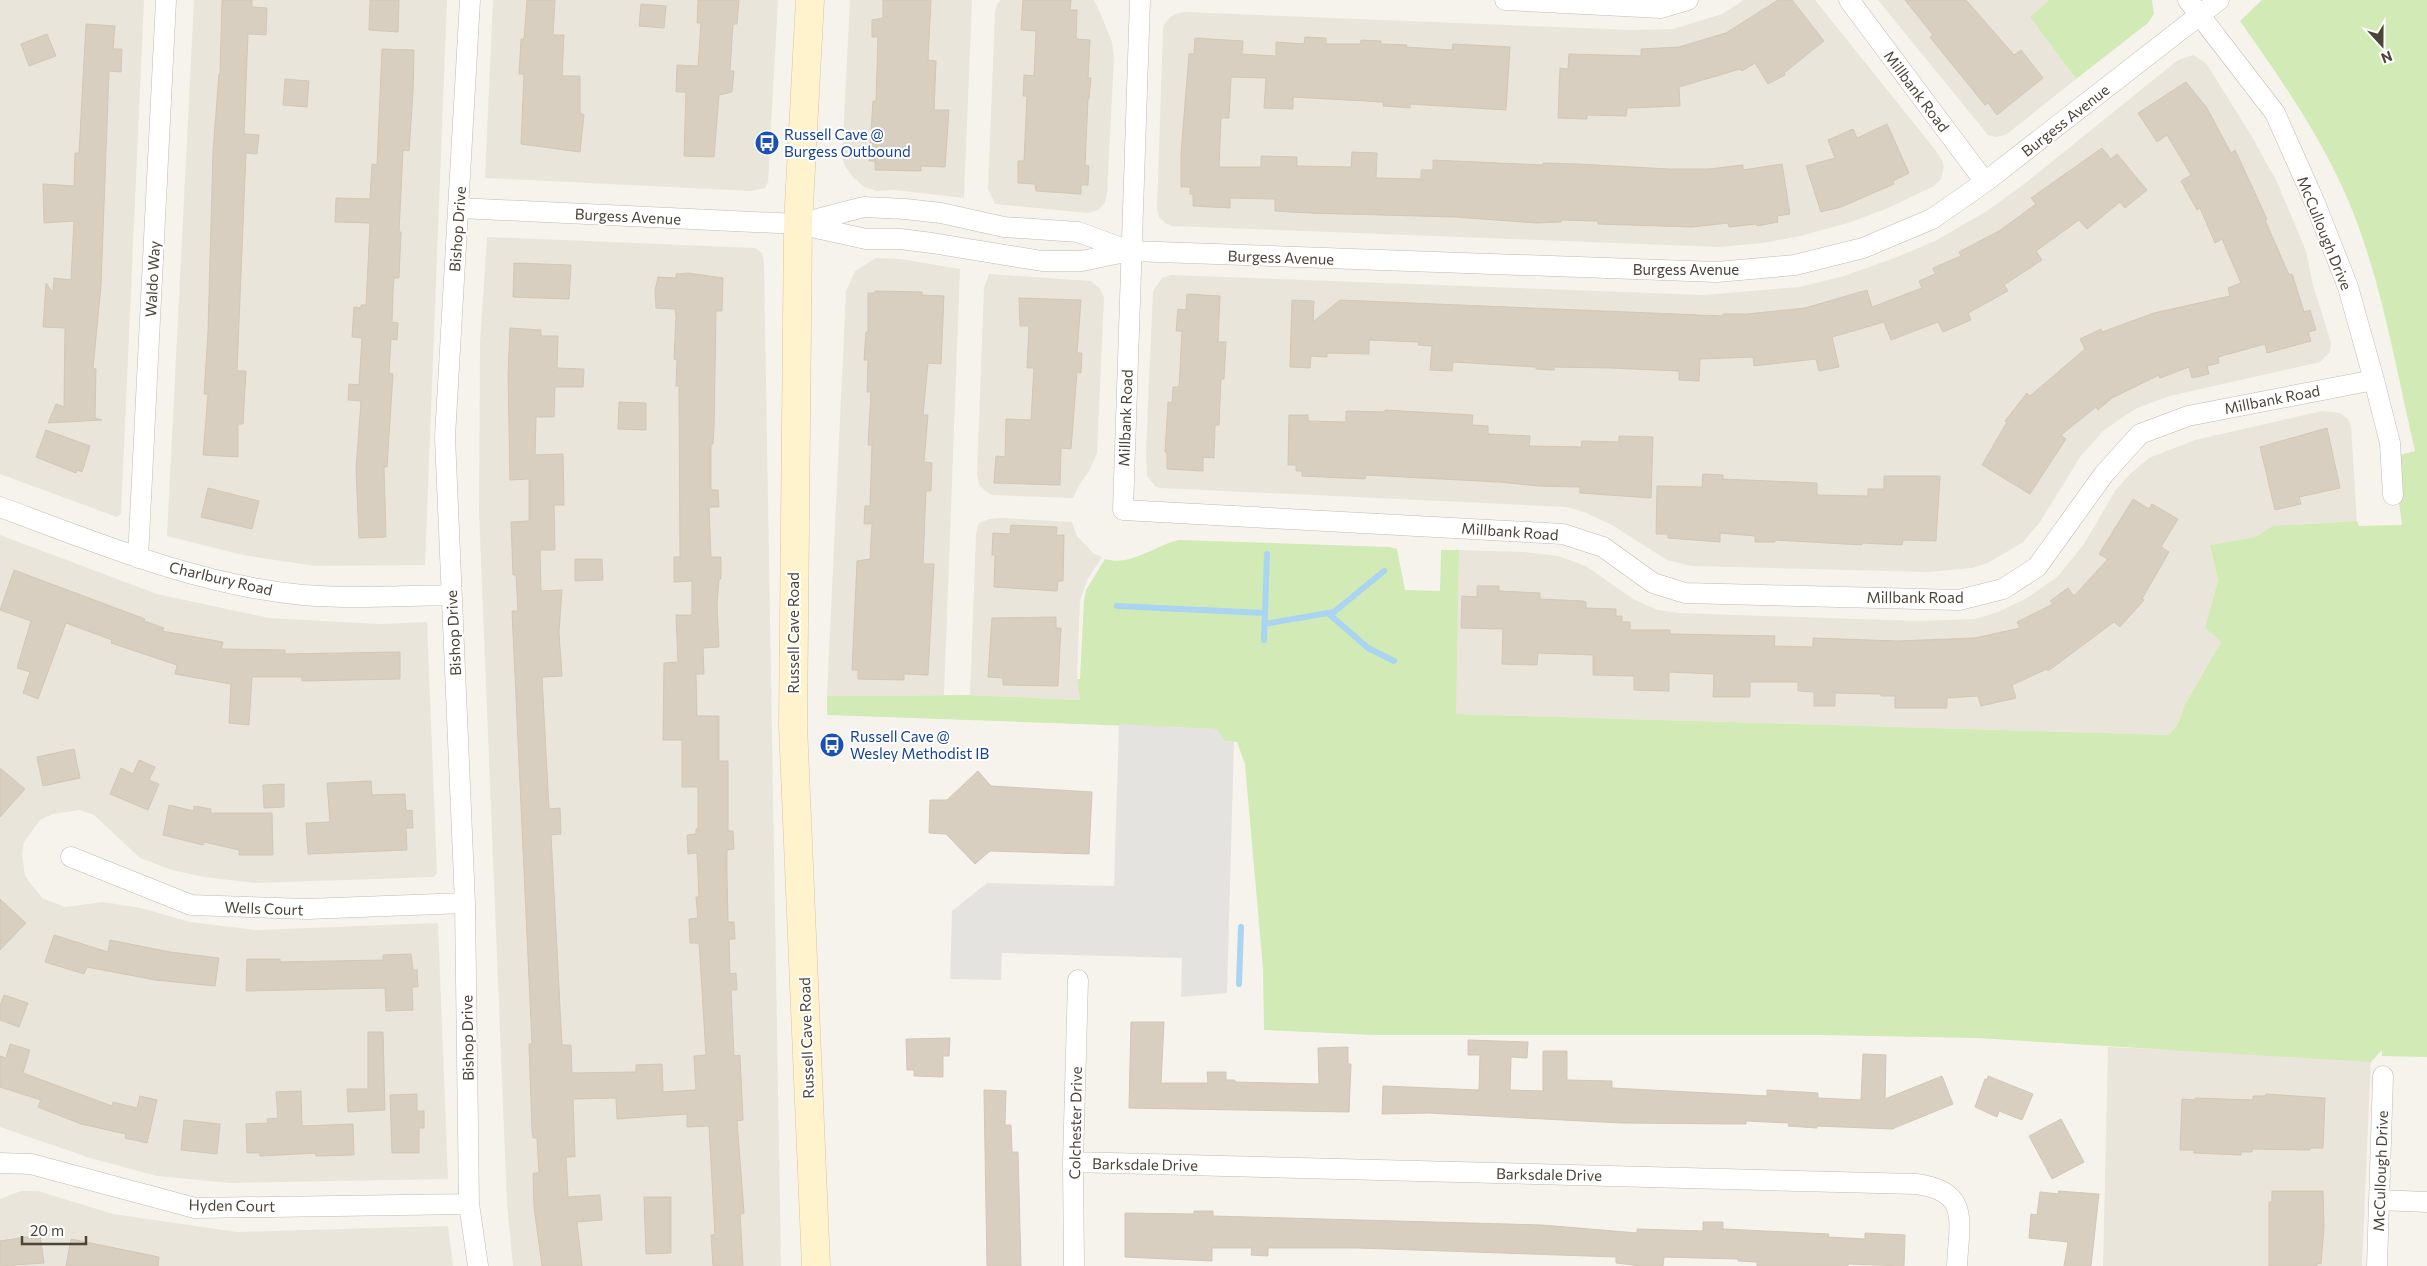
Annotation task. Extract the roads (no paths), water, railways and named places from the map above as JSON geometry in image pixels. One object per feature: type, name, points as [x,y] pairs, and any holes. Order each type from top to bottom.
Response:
[{"type":"main road","name":"Russell Cave Road","points":[[810,0],[798,224],[793,725],[816,1266]]},
{"type":"street","name":"Waldo Way","points":[[138,558],[166,0]]},
{"type":"street","name":"Bishop Drive","points":[[470,0],[459,208],[450,310],[445,437],[465,903],[469,1204],[478,1266]]},
{"type":"street","name":"Millbank Road","points":[[1140,0],[1130,251],[1123,510],[1563,534],[1603,547],[1652,583],[1685,592],[1959,600],[2004,589],[2037,567],[2104,474],[2140,434],[2188,416],[2374,380]]},
{"type":"street","points":[[1506,0],[1661,8],[1688,0]]},
{"type":"street","name":"Millbank Road","points":[[1849,0],[1985,182]]},
{"type":"street","name":"McCullough Drive","points":[[2188,0],[2275,113],[2316,203],[2348,287],[2374,380],[2390,443],[2393,495]]},
{"type":"street","name":"Burgess Avenue","points":[[459,208],[798,224],[866,239],[900,239],[1042,261],[1082,261],[1130,251],[1718,272],[1795,265],[1863,248],[1932,219],[1985,182],[2219,0]]},
{"type":"street","name":"Burgess Avenue","points":[[798,224],[864,207],[905,209],[940,213],[1004,227],[1078,232],[1130,251]]},
{"type":"street","name":"Charlbury Road","points":[[0,507],[138,558],[215,580],[302,595],[353,598],[451,595]]},
{"type":"street","name":"Wells Court","points":[[71,857],[190,905],[307,909],[465,903]]},
{"type":"street","name":"Colchester Drive","points":[[1074,1266],[1078,980]]},
{"type":"street","name":"McCullough Drive","points":[[2377,1266],[2383,1076]]},
{"type":"street","name":"Barksdale Drive","points":[[1074,1162],[1924,1185],[1943,1191],[1957,1205],[1959,1216],[1957,1266]]},
{"type":"street","name":"Hyden Court","points":[[0,1163],[31,1164],[195,1208],[469,1204]]},
{"type":"street","points":[[2379,1200],[2427,1202]]},
{"type":"waterway","points":[[1265,613],[1267,554]]},
{"type":"waterway","points":[[1264,624],[1334,612],[1384,571]]},
{"type":"waterway","points":[[1117,606],[1265,613],[1264,640]]},
{"type":"waterway","points":[[1329,614],[1368,648],[1394,661]]},
{"type":"waterway","points":[[1239,984],[1241,927]]},
{"type":"place","name":"Russell Cave @ Burgess Outbound","points":[[767,143]]},
{"type":"place","name":"Russell Cave @ Wesley Methodist IB","points":[[832,745]]}]
